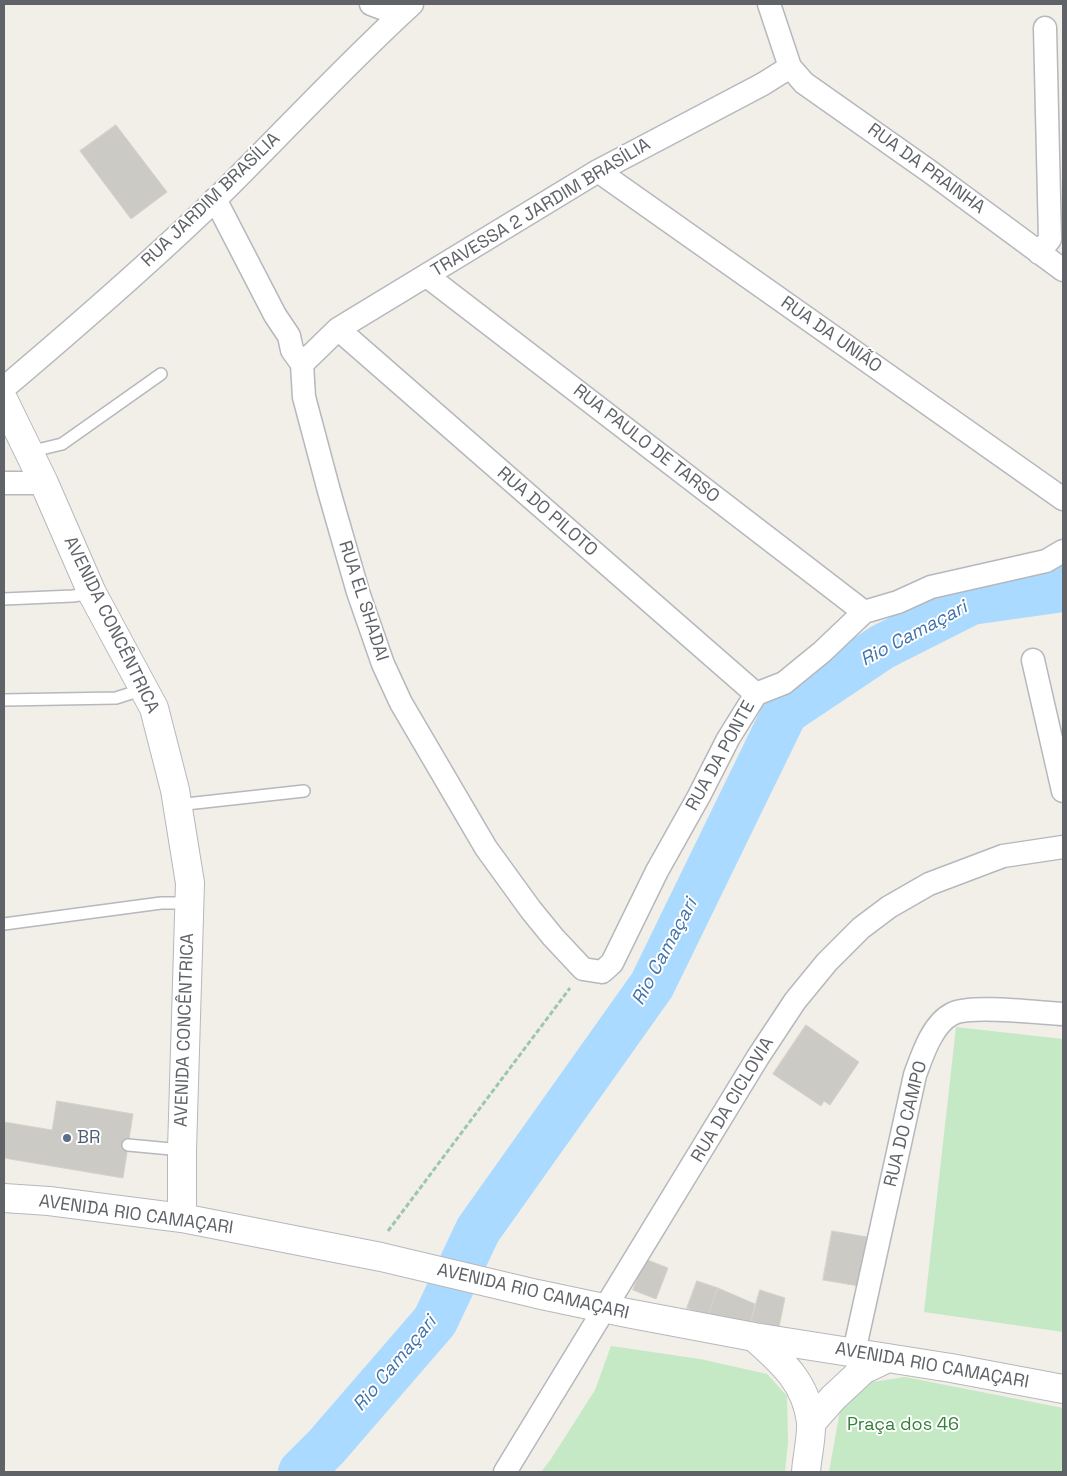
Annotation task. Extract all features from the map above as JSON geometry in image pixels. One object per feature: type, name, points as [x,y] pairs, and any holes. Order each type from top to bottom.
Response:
[{"type":"street","points":[[371,4],[406,9]]},
{"type":"street","points":[[770,4],[790,68]]},
{"type":"street","name":"RUA JARDIM BRASÍLIA","points":[[4,388],[83,321],[216,199],[406,9]]},
{"type":"street","points":[[1045,28],[1048,202],[1051,239]]},
{"type":"street","name":"TRAVESSA 2 JARDIM BRASÍLIA","points":[[302,364],[338,330],[598,171],[790,68]]},
{"type":"street","name":"RUA DA PRAINHA","points":[[790,68],[804,83],[929,171],[1051,239],[1063,270]]},
{"type":"street","name":"RUA DA UNIÃO","points":[[598,171],[1063,499]]},
{"type":"street","name":"RUA EL SHADAI","points":[[216,199],[275,315],[289,336],[292,350],[302,364],[304,397],[358,592],[383,664],[401,703],[486,848],[542,924],[584,969]]},
{"type":"street","name":"RUA PAULO DE TARSO","points":[[428,276],[864,612]]},
{"type":"street","name":"RUA DO PILOTO","points":[[338,330],[756,694]]},
{"type":"street","name":"AVENIDA CONCÊNTRICA","points":[[4,401],[44,483],[92,593],[154,708],[175,790],[190,883],[182,1150],[182,1218]]},
{"type":"street","points":[[4,483],[44,483]]},
{"type":"street","name":"RUA DA PONTE","points":[[584,969],[602,972],[612,963],[657,871],[728,739],[756,694],[784,683],[822,652],[864,612],[898,602],[931,587],[1046,561],[1063,551]]},
{"type":"street","points":[[1033,660],[1063,791]]},
{"type":"street","name":"RUA DA CICLOVIA","points":[[505,1472],[606,1309],[758,1056],[795,1001],[827,962],[861,928],[889,907],[929,884],[964,869],[1003,856],[1063,847]]},
{"type":"street","name":"RUA DO CAMPO","points":[[854,1352],[915,1075],[936,1028],[952,1014],[975,1009],[1063,1014]]},
{"type":"street","name":"AVENIDA RIO CAMAÇARI","points":[[4,1198],[49,1201],[182,1218],[376,1256],[606,1309],[754,1337],[854,1352],[1063,1389]]},
{"type":"street","points":[[754,1337],[781,1360],[796,1377],[804,1395],[811,1423],[806,1472]]},
{"type":"street","points":[[811,1423],[833,1398],[863,1370],[888,1358]]},
{"type":"lane","points":[[28,452],[62,444],[161,374]]},
{"type":"lane","points":[[4,598],[73,596],[92,593]]},
{"type":"lane","points":[[4,700],[116,698],[144,688]]},
{"type":"lane","points":[[177,805],[304,791]]},
{"type":"lane","points":[[4,924],[161,903],[189,903]]},
{"type":"lane","points":[[128,1145],[182,1150]]},
{"type":"path","points":[[376,1256],[584,969]]},
{"type":"green space","points":[[956,1027],[1063,1039],[1063,1332],[924,1312]]},
{"type":"green space","points":[[611,1346],[700,1359],[767,1374],[787,1396],[788,1442],[785,1472],[541,1472],[595,1390]]},
{"type":"green space","name":"Praça dos 46","points":[[905,1377],[1063,1408],[1063,1472],[829,1472],[841,1405],[866,1383]]},
{"type":"building","points":[[116,125],[167,192],[131,219],[80,151]]},
{"type":"building","points":[[806,1025],[859,1062],[830,1105],[824,1101],[821,1106],[773,1074]]},
{"type":"building","name":"BR","points":[[57,1101],[133,1114],[123,1178],[4,1158],[4,1122],[52,1130]]},
{"type":"building","points":[[832,1231],[867,1237],[859,1286],[823,1280]]},
{"type":"building","points":[[645,1259],[668,1268],[656,1299],[633,1290]]},
{"type":"building","points":[[697,1281],[718,1288],[708,1316],[687,1308]]},
{"type":"building","points":[[718,1288],[755,1304],[750,1325],[708,1316]]},
{"type":"building","points":[[760,1290],[785,1298],[779,1327],[751,1321]]},
{"type":"waterway","name":"Rio Camaçari","points":[[301,1472],[326,1447],[435,1321],[478,1230],[652,985],[785,712],[882,647],[971,602],[1063,589]]},
{"type":"place","name":"BR","points":[[67,1138]]}]
